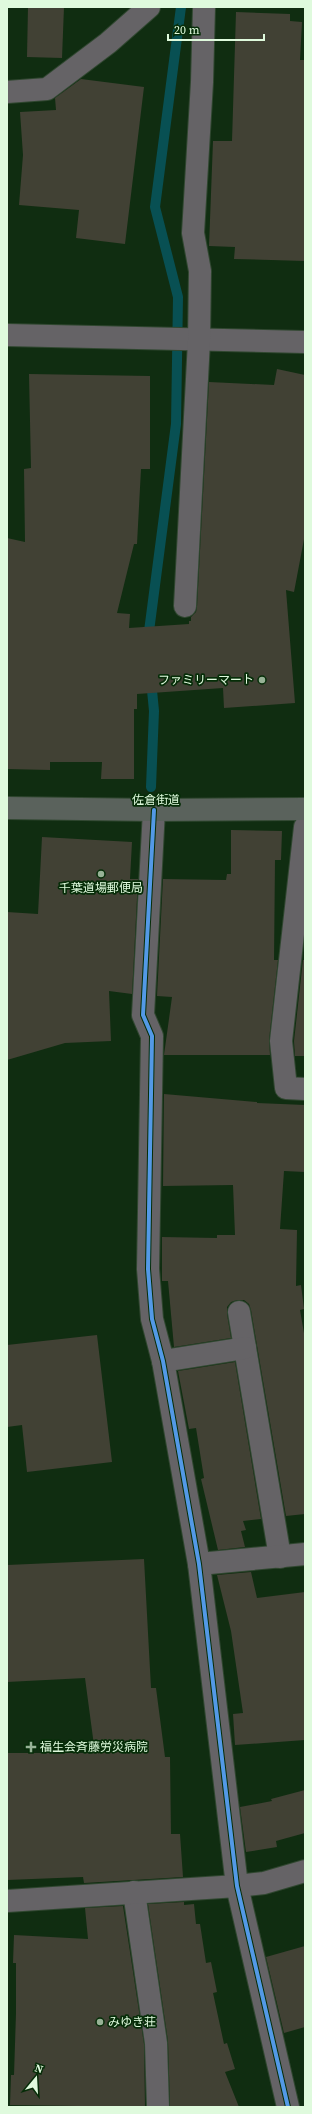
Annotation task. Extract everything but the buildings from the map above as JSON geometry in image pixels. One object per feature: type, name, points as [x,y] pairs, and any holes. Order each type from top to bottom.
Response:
[{"type":"highway","name":"佐倉街道","points":[[7,808],[154,810],[305,809]]},
{"type":"street","points":[[7,92],[47,89],[108,43],[148,7]]},
{"type":"street","points":[[185,606],[192,341],[200,271],[193,233],[202,82],[204,7]]},
{"type":"street","points":[[7,335],[192,341],[305,342]]},
{"type":"street","points":[[154,810],[144,1015],[152,1036],[148,1270],[152,1319],[163,1360],[199,1564],[237,1886],[288,2107]]},
{"type":"street","points":[[305,827],[281,1041],[286,1088],[305,1089]]},
{"type":"street","points":[[239,1312],[280,1556]]},
{"type":"street","points":[[163,1360],[245,1348]]},
{"type":"street","points":[[199,1564],[305,1554]]},
{"type":"street","points":[[7,1901],[237,1886],[264,1883],[305,1871]]},
{"type":"street","points":[[134,1892],[156,2043],[158,2107]]},
{"type":"waterway","points":[[148,639],[176,424],[178,297],[155,207],[181,7]]},
{"type":"waterway","points":[[151,680],[154,711],[151,787]]},
{"type":"cycle path","points":[[154,810],[143,1015],[152,1036],[148,1269],[152,1319],[163,1361],[199,1564],[237,1886],[288,2107]]},
{"type":"place","name":"ファミリーマート","points":[[262,680]]},
{"type":"place","name":"千葉道場郵便局","points":[[101,874]]},
{"type":"place","name":"福生会斉藤労災病院","points":[[31,1747]]},
{"type":"place","name":"みゆき荘","points":[[100,2022]]}]
